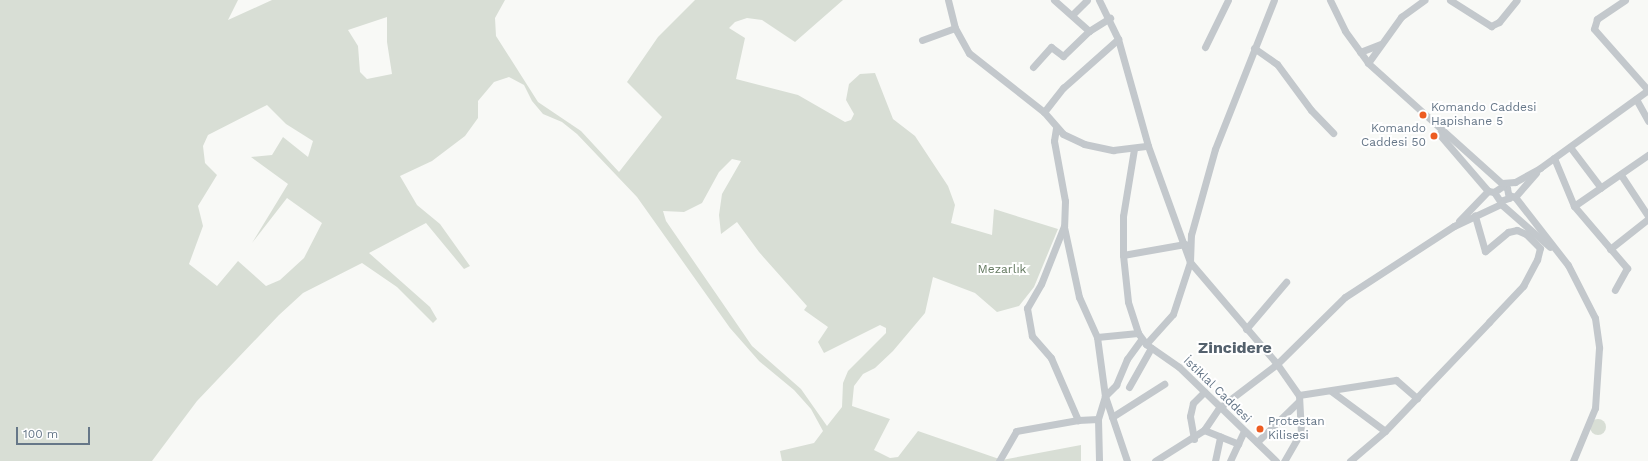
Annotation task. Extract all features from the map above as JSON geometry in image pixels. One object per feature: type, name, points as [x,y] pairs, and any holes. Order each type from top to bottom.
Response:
[{"type":"street","points":[[948,0],[955,28],[973,57],[1044,112],[1056,128],[1084,144],[1113,150],[1134,149],[1148,146]]},
{"type":"street","points":[[1054,0],[1089,31]]},
{"type":"street","points":[[1072,15],[1087,0]]},
{"type":"street","points":[[1099,0],[1110,18],[1118,39],[1148,146],[1185,244],[1190,262],[1277,364],[1298,398],[1301,432],[1284,461]]},
{"type":"street","points":[[1205,47],[1228,0]]},
{"type":"street","points":[[1099,461],[1098,419],[1105,396],[1116,385],[1127,359],[1173,314],[1190,262],[1192,235],[1215,149],[1274,0]]},
{"type":"street","points":[[1330,0],[1345,31],[1368,63],[1423,115],[1503,184],[1568,265],[1595,318],[1600,348],[1596,408],[1573,461]]},
{"type":"street","points":[[1368,63],[1406,11],[1424,0]]},
{"type":"street","points":[[1450,0],[1491,26],[1499,22],[1517,0]]},
{"type":"street","points":[[1454,226],[1491,192],[1503,184],[1515,182],[1540,168],[1648,90],[1594,29],[1597,19],[1625,0]]},
{"type":"street","points":[[1034,67],[1051,47],[1063,56],[1089,31],[1110,18]]},
{"type":"street","points":[[922,40],[955,28]]},
{"type":"street","points":[[1044,112],[1063,88],[1118,39]]},
{"type":"street","points":[[1360,52],[1381,44]]},
{"type":"street","points":[[1254,48],[1277,64],[1311,110],[1333,133]]},
{"type":"street","points":[[1636,99],[1648,121]]},
{"type":"street","points":[[1423,115],[1496,199],[1531,228],[1568,265]]},
{"type":"street","points":[[1056,128],[1054,141],[1065,201],[1064,226],[1079,297],[1097,337],[1105,396],[1127,461]]},
{"type":"street","points":[[1570,147],[1601,188]]},
{"type":"street","points":[[1129,388],[1144,341],[1128,302],[1123,255],[1123,216],[1134,149]]},
{"type":"street","points":[[1574,206],[1648,155]]},
{"type":"street","points":[[1554,158],[1574,206],[1626,268],[1614,290]]},
{"type":"street","points":[[1158,460],[1194,439],[1204,430],[1219,408],[1277,364],[1345,297],[1454,226],[1512,196],[1540,168]]},
{"type":"street","points":[[1621,175],[1648,216]]},
{"type":"street","points":[[1350,461],[1385,431],[1523,286],[1537,260],[1540,248],[1526,234],[1517,230],[1508,232],[1485,251],[1475,215]]},
{"type":"street","points":[[1610,249],[1648,219]]},
{"type":"street","points":[[1064,226],[1041,284],[1027,308],[1032,336],[1051,358],[1078,420]]},
{"type":"street","points":[[1123,255],[1185,244]]},
{"type":"street","points":[[1246,329],[1286,282]]},
{"type":"street","points":[[1097,337],[1144,341]]},
{"type":"street","name":"İstiklal Caddesi","points":[[1144,341],[1179,367],[1219,408],[1276,461]]},
{"type":"street","points":[[1257,442],[1298,398],[1331,390],[1396,380],[1417,398]]},
{"type":"street","points":[[1112,417],[1164,384]]},
{"type":"street","points":[[1331,390],[1385,431]]},
{"type":"street","points":[[1194,439],[1190,416],[1193,403],[1204,392]]},
{"type":"street","points":[[999,461],[1016,431],[1078,420],[1098,419]]},
{"type":"street","points":[[1204,430],[1238,444]]},
{"type":"street","points":[[1230,461],[1244,431]]},
{"type":"street","points":[[1215,461],[1220,437]]},
{"type":"green space","name":"Mezarlık","points":[[0,0],[238,0],[228,20],[272,0],[505,0],[495,18],[496,36],[538,102],[581,131],[619,172],[662,117],[627,82],[658,37],[695,0],[843,0],[795,42],[762,20],[747,18],[735,22],[729,28],[745,38],[736,79],[798,95],[845,122],[851,120],[854,114],[846,100],[849,84],[860,74],[875,73],[893,119],[915,136],[948,186],[955,205],[951,223],[992,235],[994,209],[1058,229],[1034,287],[1019,306],[997,312],[975,293],[933,277],[925,313],[893,351],[875,368],[863,374],[854,386],[852,406],[890,419],[874,450],[890,458],[898,457],[918,431],[1002,460],[1081,445],[1081,461],[782,461],[780,451],[814,443],[823,431],[811,409],[794,390],[759,361],[730,328],[637,197],[577,134],[562,122],[543,114],[532,101],[524,85],[509,77],[494,82],[478,101],[478,118],[465,136],[432,161],[400,176],[417,205],[440,224],[470,266],[464,269],[426,223],[369,253],[430,307],[437,319],[433,323],[397,287],[362,263],[303,293],[279,315],[197,401],[152,461],[0,461]],"holes":[[[387,17],[387,42],[392,74],[367,79],[360,72],[358,46],[348,30]],[[267,105],[286,124],[313,141],[308,157],[283,137],[272,155],[251,157],[288,184],[252,243],[287,198],[322,223],[304,258],[280,280],[266,286],[238,261],[217,286],[189,264],[203,226],[198,206],[217,175],[205,163],[203,146],[208,135]],[[732,159],[741,161],[722,194],[719,215],[721,234],[737,222],[759,252],[807,306],[804,310],[828,327],[818,342],[824,353],[880,325],[886,328],[886,333],[848,371],[843,383],[842,407],[827,426],[801,389],[752,346],[666,221],[663,211],[684,212],[702,203],[719,172]]]},
{"type":"green space","points":[[1598,419],[1605,424],[1606,427],[1601,434],[1598,435],[1591,430],[1590,427],[1595,420]]},
{"type":"place","name":"Komando Caddesi Hapishane 5","points":[[1423,115]]},
{"type":"place","name":"Komando Caddesi 50","points":[[1434,136]]},
{"type":"place","name":"Protestan Kilisesi","points":[[1260,429]]},
{"type":"district","name":"Zincidere","points":[[1235,348]]}]
